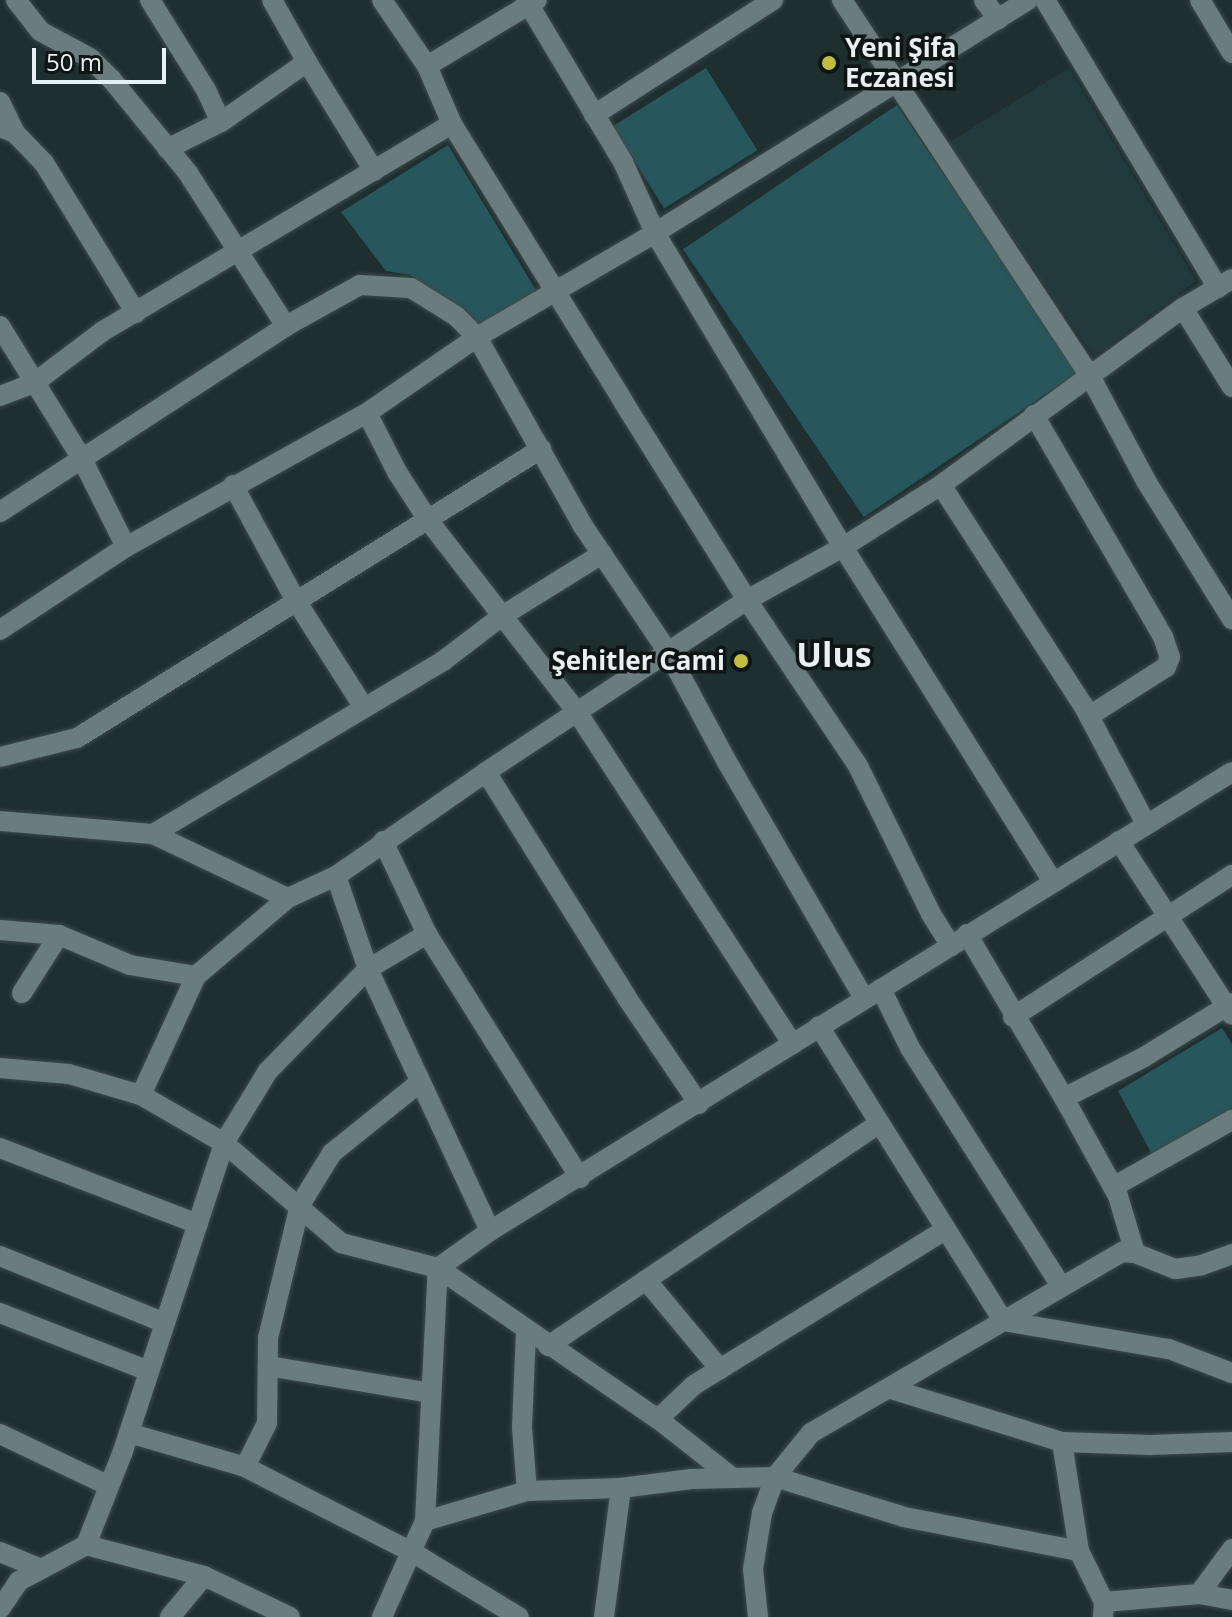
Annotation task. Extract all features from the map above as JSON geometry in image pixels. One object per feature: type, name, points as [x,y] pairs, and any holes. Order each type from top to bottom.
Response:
[{"type":"street","points":[[16,0],[40,31],[90,58],[112,80],[188,173],[286,326]]},
{"type":"street","points":[[150,0],[206,90],[221,122]]},
{"type":"street","points":[[272,0],[374,171]]},
{"type":"street","points":[[382,0],[427,66],[452,124],[747,600],[858,766],[931,914],[959,940],[1064,1098],[1113,1187],[1135,1253]]},
{"type":"street","points":[[594,115],[773,0]]},
{"type":"street","points":[[842,0],[1090,376],[1146,481],[1232,619]]},
{"type":"street","points":[[984,0],[998,19]]},
{"type":"street","points":[[0,630],[126,547],[367,413],[477,337],[655,233],[1028,0]]},
{"type":"street","points":[[141,1095],[196,976],[288,898],[336,876],[383,841],[747,600],[843,547],[941,485],[1183,308],[1225,284],[1045,0]]},
{"type":"street","points":[[1200,0],[1232,53]]},
{"type":"street","points":[[427,66],[530,2],[623,162],[655,233],[843,547],[1053,882]]},
{"type":"street","points":[[167,149],[221,122],[307,62]]},
{"type":"street","points":[[0,102],[7,130],[44,163],[136,313]]},
{"type":"street","points":[[0,396],[34,383],[103,331],[452,124]]},
{"type":"street","points":[[0,512],[286,326],[360,285],[411,288],[456,316],[477,337],[602,554],[668,652],[727,762],[1061,1286]]},
{"type":"street","points":[[1183,308],[1232,387]]},
{"type":"street","points":[[0,326],[82,459],[126,547]]},
{"type":"street","points":[[367,413],[397,472],[428,520],[577,712],[793,1044]]},
{"type":"street","points":[[1034,415],[1163,637],[1170,657],[1166,667],[1089,716]]},
{"type":"street","points":[[0,757],[77,738],[295,599],[541,449]]},
{"type":"street","points":[[233,485],[295,599],[363,706]]},
{"type":"street","points":[[941,485],[1007,582],[1089,716],[1146,824]]},
{"type":"street","points":[[153,834],[443,661],[502,616],[602,554]]},
{"type":"street","points":[[486,772],[627,998],[699,1104]]},
{"type":"street","points":[[438,1268],[490,1231],[1232,772]]},
{"type":"street","points":[[0,821],[153,834],[288,898]]},
{"type":"street","points":[[383,841],[427,934],[580,1178]]},
{"type":"street","points":[[1064,1098],[1230,1009],[1119,841]]},
{"type":"street","points":[[1013,1017],[1232,875]]},
{"type":"street","points":[[336,876],[368,969],[490,1231]]},
{"type":"street","points":[[0,930],[59,935],[130,965],[196,976]]},
{"type":"street","points":[[0,1609],[19,1581],[86,1545],[129,1433],[224,1143],[268,1071],[368,969],[427,934]]},
{"type":"street","points":[[22,993],[59,935]]},
{"type":"street","points":[[819,1026],[1003,1321],[1169,1349],[1232,1373]]},
{"type":"street","points":[[0,1068],[69,1074],[141,1095],[224,1143],[341,1243],[438,1268],[658,1419],[733,1478]]},
{"type":"street","points":[[245,1467],[267,1423],[268,1338],[300,1205],[332,1153],[419,1083]]},
{"type":"street","points":[[1113,1187],[1232,1120]]},
{"type":"street","points":[[548,1346],[878,1124]]},
{"type":"street","points":[[0,1148],[198,1224]]},
{"type":"street","points":[[658,1419],[694,1385],[945,1230]]},
{"type":"street","points":[[758,1617],[753,1569],[762,1513],[775,1477],[811,1433],[1122,1252],[1135,1253],[1175,1269],[1202,1265],[1232,1254]]},
{"type":"street","points":[[0,1256],[165,1323]]},
{"type":"street","points":[[382,1617],[425,1521],[438,1268]]},
{"type":"street","points":[[646,1280],[720,1369]]},
{"type":"street","points":[[0,1313],[149,1371]]},
{"type":"street","points":[[526,1331],[522,1428],[527,1491]]},
{"type":"street","points":[[268,1366],[431,1393]]},
{"type":"street","points":[[891,1389],[1062,1442],[1150,1445],[1232,1442]]},
{"type":"street","points":[[129,1433],[245,1467],[412,1552],[519,1617]]},
{"type":"street","points":[[0,1434],[109,1486]]},
{"type":"street","points":[[1062,1442],[1079,1551],[1103,1610],[1199,1594],[1232,1600]]},
{"type":"street","points":[[425,1521],[527,1491],[775,1477],[904,1517],[1079,1551]]},
{"type":"street","points":[[604,1617],[621,1488]]},
{"type":"street","points":[[86,1545],[204,1576],[290,1617]]},
{"type":"street","points":[[1199,1594],[1232,1549]]},
{"type":"street","points":[[0,1552],[41,1569]]},
{"type":"street","points":[[170,1617],[204,1576]]},
{"type":"shaded area","points":[[706,68],[757,150],[664,209],[613,126]]},
{"type":"shaded area","points":[[1069,68],[1196,281],[1094,356],[948,143]]},
{"type":"shaded area","points":[[897,105],[1078,373],[864,517],[683,249]]},
{"type":"shaded area","points":[[448,145],[536,290],[478,328],[410,275],[386,271],[341,212]]},
{"type":"shaded area","points":[[1222,1028],[1232,1044],[1232,1113],[1154,1158],[1118,1091]]},
{"type":"place","name":"Yeni Şifa Eczanesi","points":[[829,63]]},
{"type":"place","name":"Şehitler Cami","points":[[741,661]]},
{"type":"district","name":"Ulus","points":[[834,655]]}]
